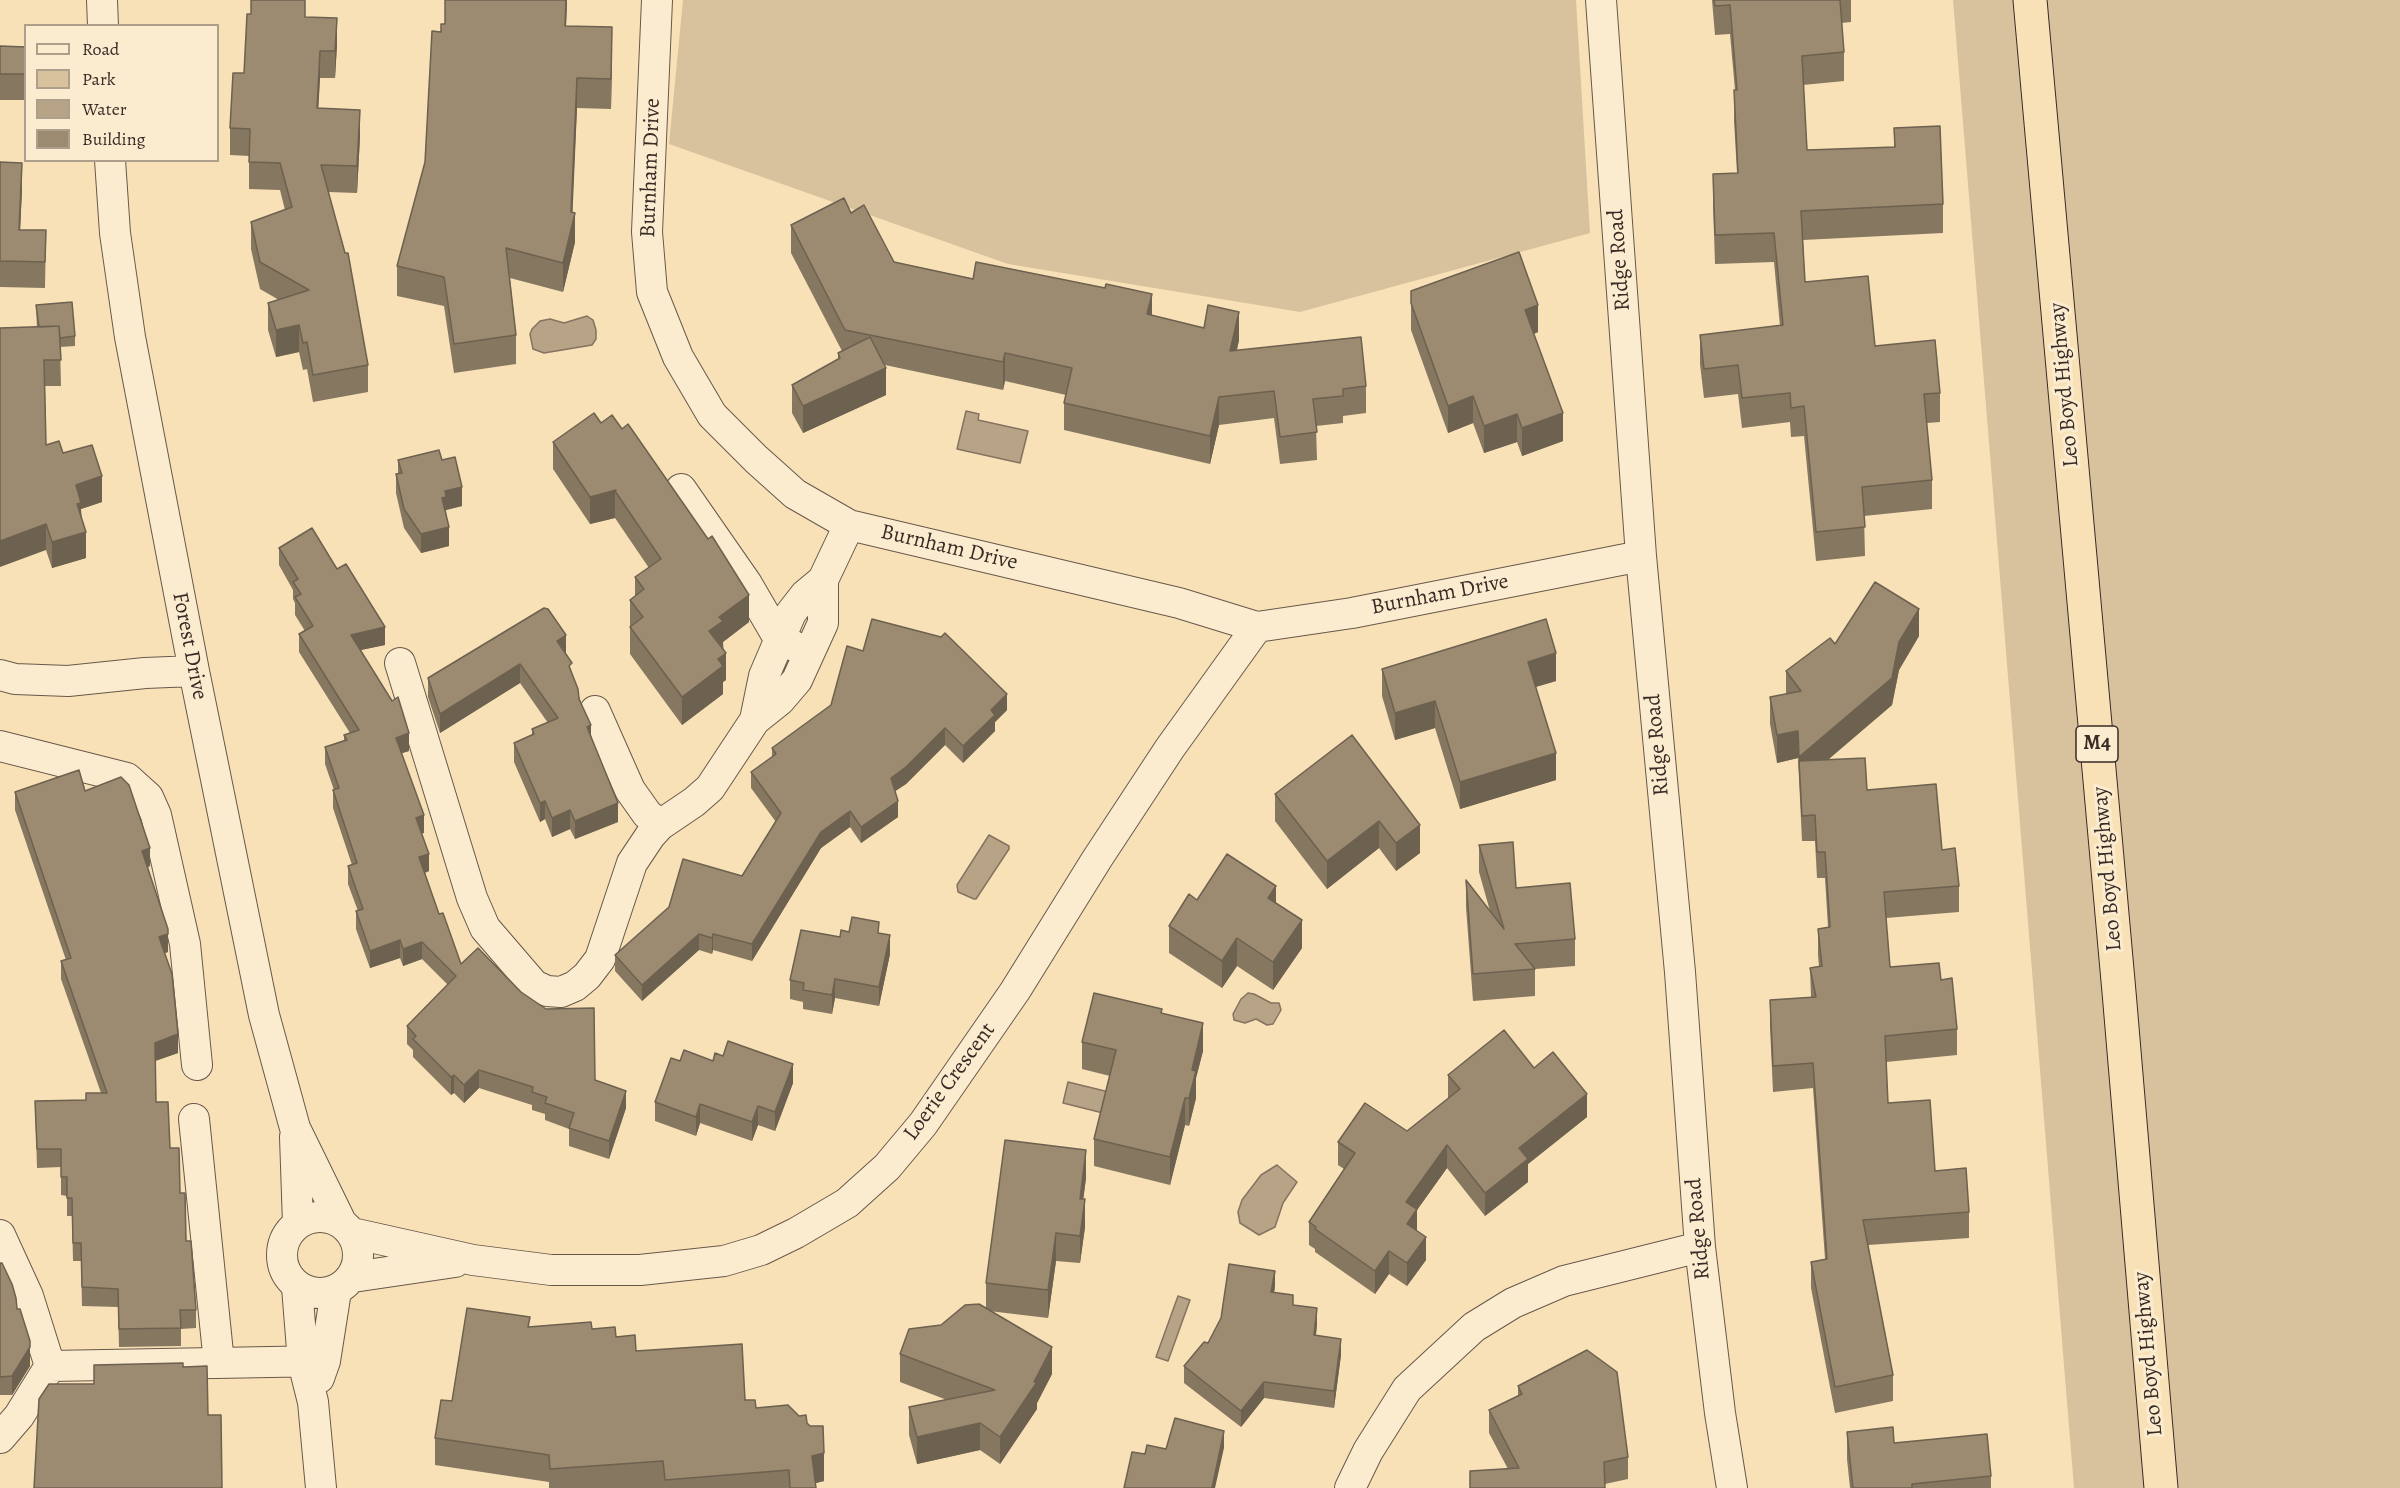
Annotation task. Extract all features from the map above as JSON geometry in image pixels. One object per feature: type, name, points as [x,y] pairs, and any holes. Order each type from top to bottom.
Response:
[{"type":"highway","name":"Leo Boyd Highway","points":[[2030,0],[2119,992],[2160,1488]]},
{"type":"street","points":[[102,0],[103,24]]},
{"type":"street","name":"Burnham Drive","points":[[657,0],[647,232],[652,291],[678,357],[712,415],[795,494],[849,525],[1179,603],[1257,627],[1352,613],[1641,556]]},
{"type":"street","name":"Ridge Road","points":[[1601,0],[1641,556],[1680,972],[1700,1247],[1731,1488]]},
{"type":"street","name":"Forest Drive","points":[[110,162],[115,233],[130,338],[194,671],[264,1015],[295,1128],[347,1227]]},
{"type":"street","points":[[681,489],[747,584],[779,639],[811,654]]},
{"type":"street","points":[[755,720],[764,676],[779,639],[797,603],[823,580],[849,525]]},
{"type":"street","points":[[400,663],[472,898],[485,928],[534,985],[547,991],[561,992],[575,986],[587,976],[600,959],[632,863],[660,825],[710,788],[755,720],[780,700],[797,681],[823,623],[823,580]]},
{"type":"street","name":"Loerie Crescent","points":[[347,1227],[473,1260],[551,1270],[640,1270],[724,1261],[761,1250],[796,1233],[847,1203],[887,1167],[923,1124],[1015,991],[1097,859],[1170,748],[1257,627]]},
{"type":"street","points":[[0,675],[15,679],[68,681],[146,673],[194,671]]},
{"type":"street","points":[[595,711],[630,789],[646,814],[660,825]]},
{"type":"street","points":[[0,746],[127,778],[148,797],[156,815],[184,944],[197,1065]]},
{"type":"street","points":[[194,1119],[219,1363]]},
{"type":"street","name":"Forest Drive","points":[[295,1128],[297,1224]]},
{"type":"street","points":[[314,1362],[344,1284],[358,1263],[358,1247],[347,1227],[327,1217],[311,1217],[297,1224],[285,1238],[281,1256],[285,1273],[297,1287],[309,1293],[322,1294],[344,1284]]},
{"type":"street","points":[[0,1234],[28,1296],[50,1366],[19,1416],[0,1438]]},
{"type":"street","points":[[1350,1488],[1368,1451],[1407,1389],[1474,1327],[1513,1303],[1564,1281],[1700,1247]]},
{"type":"street","name":"Loerie Crescent","points":[[344,1284],[473,1260]]},
{"type":"street","points":[[297,1287],[314,1362],[313,1401],[321,1488]]},
{"type":"street","points":[[50,1366],[314,1362]]},
{"type":"green space","points":[[683,0],[1576,0],[1590,233],[1300,312],[1008,264],[669,144]]},
{"type":"green space","points":[[1953,0],[2400,0],[2400,1488],[2074,1488]]},
{"type":"water","points":[[587,316],[593,320],[596,330],[596,339],[592,345],[544,353],[533,349],[530,334],[540,321],[550,319],[564,323]]},
{"type":"water","points":[[966,411],[979,414],[978,420],[1028,431],[1020,463],[957,449]]},
{"type":"water","points":[[989,835],[1009,846],[1009,849],[974,899],[958,892],[957,885]]},
{"type":"water","points":[[1248,993],[1271,1003],[1279,1003],[1281,1010],[1273,1024],[1267,1025],[1256,1019],[1245,1023],[1234,1020],[1233,1014],[1241,999]]},
{"type":"water","points":[[1068,1082],[1109,1092],[1103,1113],[1063,1103]]},
{"type":"water","points":[[1277,1165],[1297,1182],[1283,1203],[1275,1227],[1259,1235],[1240,1223],[1238,1212],[1242,1200],[1261,1175]]},
{"type":"water","points":[[1178,1296],[1190,1300],[1168,1361],[1156,1357]]},
{"type":"building","points":[[251,0],[305,0],[305,17],[337,18],[335,51],[320,51],[317,108],[360,110],[357,166],[321,165],[345,253],[348,253],[368,365],[313,375],[307,342],[303,343],[299,325],[276,330],[268,303],[309,290],[260,262],[251,222],[292,207],[280,163],[249,162],[250,129],[230,128],[233,73],[244,73],[247,14],[251,14]]},
{"type":"building","points":[[445,0],[566,0],[565,26],[612,27],[611,79],[577,78],[571,212],[575,213],[563,263],[506,248],[516,335],[454,344],[444,277],[397,266],[425,162],[432,31],[441,32],[441,24],[445,24]]},
{"type":"building","points":[[1714,0],[1840,0],[1844,52],[1802,56],[1807,150],[1895,147],[1894,128],[1940,126],[1943,204],[1801,211],[1805,282],[1868,276],[1875,346],[1935,340],[1940,393],[1924,394],[1932,480],[1862,487],[1865,527],[1816,532],[1804,406],[1791,408],[1790,393],[1742,398],[1738,365],[1704,369],[1700,335],[1783,325],[1774,233],[1715,235],[1713,174],[1738,173],[1734,90],[1737,90],[1730,5],[1715,6]]},
{"type":"building","points":[[0,46],[24,47],[24,74],[0,74]]},
{"type":"building","points":[[0,162],[22,163],[19,230],[46,230],[45,262],[0,261]]},
{"type":"building","points":[[844,198],[851,213],[864,205],[894,262],[973,279],[976,262],[1105,288],[1106,284],[1152,294],[1147,314],[1204,328],[1208,305],[1239,312],[1230,351],[1361,337],[1366,386],[1343,389],[1343,396],[1313,399],[1317,432],[1280,437],[1274,391],[1219,397],[1210,436],[1064,403],[1072,368],[1005,353],[1003,362],[845,330],[791,225]]},
{"type":"building","points":[[1519,252],[1538,305],[1525,310],[1563,413],[1522,428],[1517,414],[1484,426],[1473,396],[1448,406],[1411,303],[1411,291]]},
{"type":"building","points":[[72,302],[75,336],[60,338],[59,326],[39,327],[36,305]]},
{"type":"building","points":[[59,326],[61,360],[44,360],[46,445],[59,441],[63,453],[92,445],[102,476],[76,485],[81,503],[77,504],[86,532],[52,542],[46,524],[0,541],[0,328]]},
{"type":"building","points":[[870,337],[886,368],[803,406],[792,385],[840,358],[838,353]]},
{"type":"building","points":[[594,413],[601,423],[612,415],[622,429],[628,424],[708,539],[712,536],[749,595],[719,617],[723,621],[709,631],[726,653],[718,659],[723,666],[682,697],[630,627],[643,617],[630,600],[644,589],[635,577],[661,559],[616,490],[590,497],[553,442]]},
{"type":"building","points":[[439,450],[442,460],[455,457],[462,487],[445,491],[446,497],[442,498],[449,527],[421,534],[404,509],[396,474],[402,473],[398,460]]},
{"type":"building","points":[[312,528],[337,569],[346,564],[385,627],[351,635],[392,701],[398,697],[409,733],[396,738],[424,815],[416,818],[429,854],[419,857],[439,914],[443,913],[461,964],[478,948],[521,992],[546,1009],[594,1008],[595,1080],[626,1091],[609,1141],[569,1128],[574,1113],[545,1103],[547,1097],[532,1092],[533,1087],[479,1070],[464,1085],[454,1075],[451,1077],[413,1039],[416,1036],[407,1026],[456,976],[422,942],[403,949],[400,940],[370,951],[356,911],[363,909],[348,866],[357,863],[333,790],[339,788],[325,747],[347,740],[344,735],[359,730],[299,634],[313,626],[295,597],[301,594],[293,582],[298,579],[279,548]]},
{"type":"building","points":[[1875,582],[1919,609],[1899,642],[1892,678],[1799,757],[1798,731],[1777,735],[1770,697],[1801,691],[1786,671],[1830,638],[1835,644]]},
{"type":"building","points":[[544,608],[548,609],[566,635],[557,641],[572,663],[569,666],[578,689],[579,699],[591,725],[587,727],[618,803],[575,821],[570,810],[552,818],[545,801],[540,803],[514,743],[534,734],[532,729],[558,718],[520,664],[440,714],[428,678]]},
{"type":"building","points":[[872,619],[941,637],[945,633],[1007,694],[991,710],[995,715],[963,746],[945,728],[906,767],[891,778],[898,801],[861,827],[850,811],[821,832],[752,944],[713,934],[712,938],[699,934],[642,985],[615,955],[669,907],[683,859],[742,876],[781,813],[751,772],[776,754],[772,748],[831,705],[847,646],[863,651]]},
{"type":"building","points":[[1546,619],[1556,653],[1528,662],[1556,753],[1460,782],[1435,701],[1395,713],[1382,669]]},
{"type":"building","points":[[1352,735],[1420,825],[1396,843],[1379,821],[1327,861],[1275,794]]},
{"type":"building","points":[[1865,758],[1867,790],[1936,784],[1942,850],[1955,848],[1959,886],[1884,892],[1890,967],[1939,963],[1941,980],[1952,978],[1957,1029],[1885,1036],[1888,1103],[1930,1100],[1935,1171],[1966,1168],[1969,1212],[1863,1220],[1893,1375],[1835,1387],[1811,1262],[1827,1259],[1813,1063],[1773,1066],[1770,1000],[1816,997],[1810,968],[1822,966],[1818,929],[1830,927],[1825,852],[1817,852],[1815,815],[1802,816],[1799,761]]},
{"type":"building","points":[[79,770],[85,791],[121,777],[129,785],[150,848],[142,851],[168,929],[168,934],[159,937],[172,974],[178,1034],[155,1043],[156,1102],[168,1102],[170,1148],[179,1148],[180,1193],[185,1193],[186,1241],[191,1241],[196,1310],[180,1310],[181,1328],[119,1329],[118,1289],[82,1287],[81,1243],[73,1243],[72,1198],[67,1198],[67,1177],[61,1177],[61,1149],[37,1149],[35,1101],[86,1100],[86,1093],[107,1093],[61,961],[71,958],[15,792]]},
{"type":"building","points":[[1513,842],[1516,888],[1570,883],[1575,939],[1515,944],[1535,969],[1473,974],[1466,880],[1504,929],[1479,845]]},
{"type":"building","points":[[1227,854],[1276,886],[1268,898],[1302,920],[1273,962],[1237,938],[1222,961],[1169,926],[1189,894],[1197,900]]},
{"type":"building","points":[[852,917],[879,922],[878,933],[890,935],[879,987],[835,979],[832,995],[803,990],[804,983],[790,980],[801,930],[840,937],[841,930],[849,932]]},
{"type":"building","points":[[1094,993],[1162,1009],[1161,1013],[1203,1023],[1192,1070],[1196,1071],[1189,1098],[1185,1098],[1170,1157],[1094,1139],[1116,1050],[1082,1042]]},
{"type":"building","points":[[1504,1030],[1534,1068],[1553,1052],[1587,1094],[1519,1148],[1528,1159],[1485,1193],[1447,1145],[1406,1202],[1417,1209],[1407,1224],[1426,1237],[1407,1263],[1389,1251],[1375,1271],[1315,1229],[1316,1227],[1309,1222],[1355,1153],[1338,1142],[1365,1103],[1407,1131],[1460,1089],[1448,1075]]},
{"type":"building","points":[[728,1041],[793,1064],[775,1112],[758,1106],[752,1122],[700,1104],[696,1117],[655,1102],[671,1058],[680,1061],[684,1050],[713,1061],[715,1053],[723,1056]]},
{"type":"building","points":[[1005,1140],[1086,1150],[1080,1199],[1085,1199],[1080,1236],[1056,1233],[1048,1290],[986,1283]]},
{"type":"building","points":[[0,1263],[12,1284],[17,1309],[20,1309],[30,1347],[12,1376],[0,1377]]},
{"type":"building","points":[[1229,1264],[1275,1271],[1271,1292],[1293,1295],[1293,1305],[1317,1308],[1314,1335],[1341,1339],[1334,1391],[1264,1382],[1241,1411],[1184,1366],[1204,1342],[1208,1343],[1221,1318]]},
{"type":"building","points":[[979,1304],[1052,1347],[1034,1382],[1037,1382],[1000,1437],[980,1423],[917,1437],[909,1407],[995,1390],[900,1354],[909,1329],[941,1325],[965,1305]]},
{"type":"building","points":[[467,1308],[530,1317],[528,1327],[591,1322],[592,1329],[615,1327],[616,1337],[635,1335],[636,1351],[742,1344],[745,1400],[755,1400],[756,1408],[788,1405],[799,1416],[806,1415],[810,1426],[823,1426],[824,1453],[812,1456],[816,1488],[790,1488],[789,1470],[665,1480],[663,1461],[550,1469],[549,1455],[435,1438],[441,1400],[452,1401]]},
{"type":"building","points":[[1587,1350],[1617,1372],[1628,1457],[1604,1462],[1605,1488],[1470,1488],[1470,1471],[1519,1468],[1489,1410],[1522,1394],[1518,1386]]},
{"type":"building","points":[[183,1363],[183,1367],[207,1366],[208,1415],[221,1415],[222,1488],[34,1488],[39,1399],[49,1384],[94,1384],[94,1365]]},
{"type":"building","points":[[1175,1418],[1224,1431],[1212,1488],[1124,1488],[1132,1452],[1145,1454],[1147,1445],[1166,1449]]},
{"type":"building","points":[[1893,1427],[1894,1443],[1987,1434],[1991,1476],[1912,1484],[1912,1488],[1853,1488],[1847,1432]]}]
